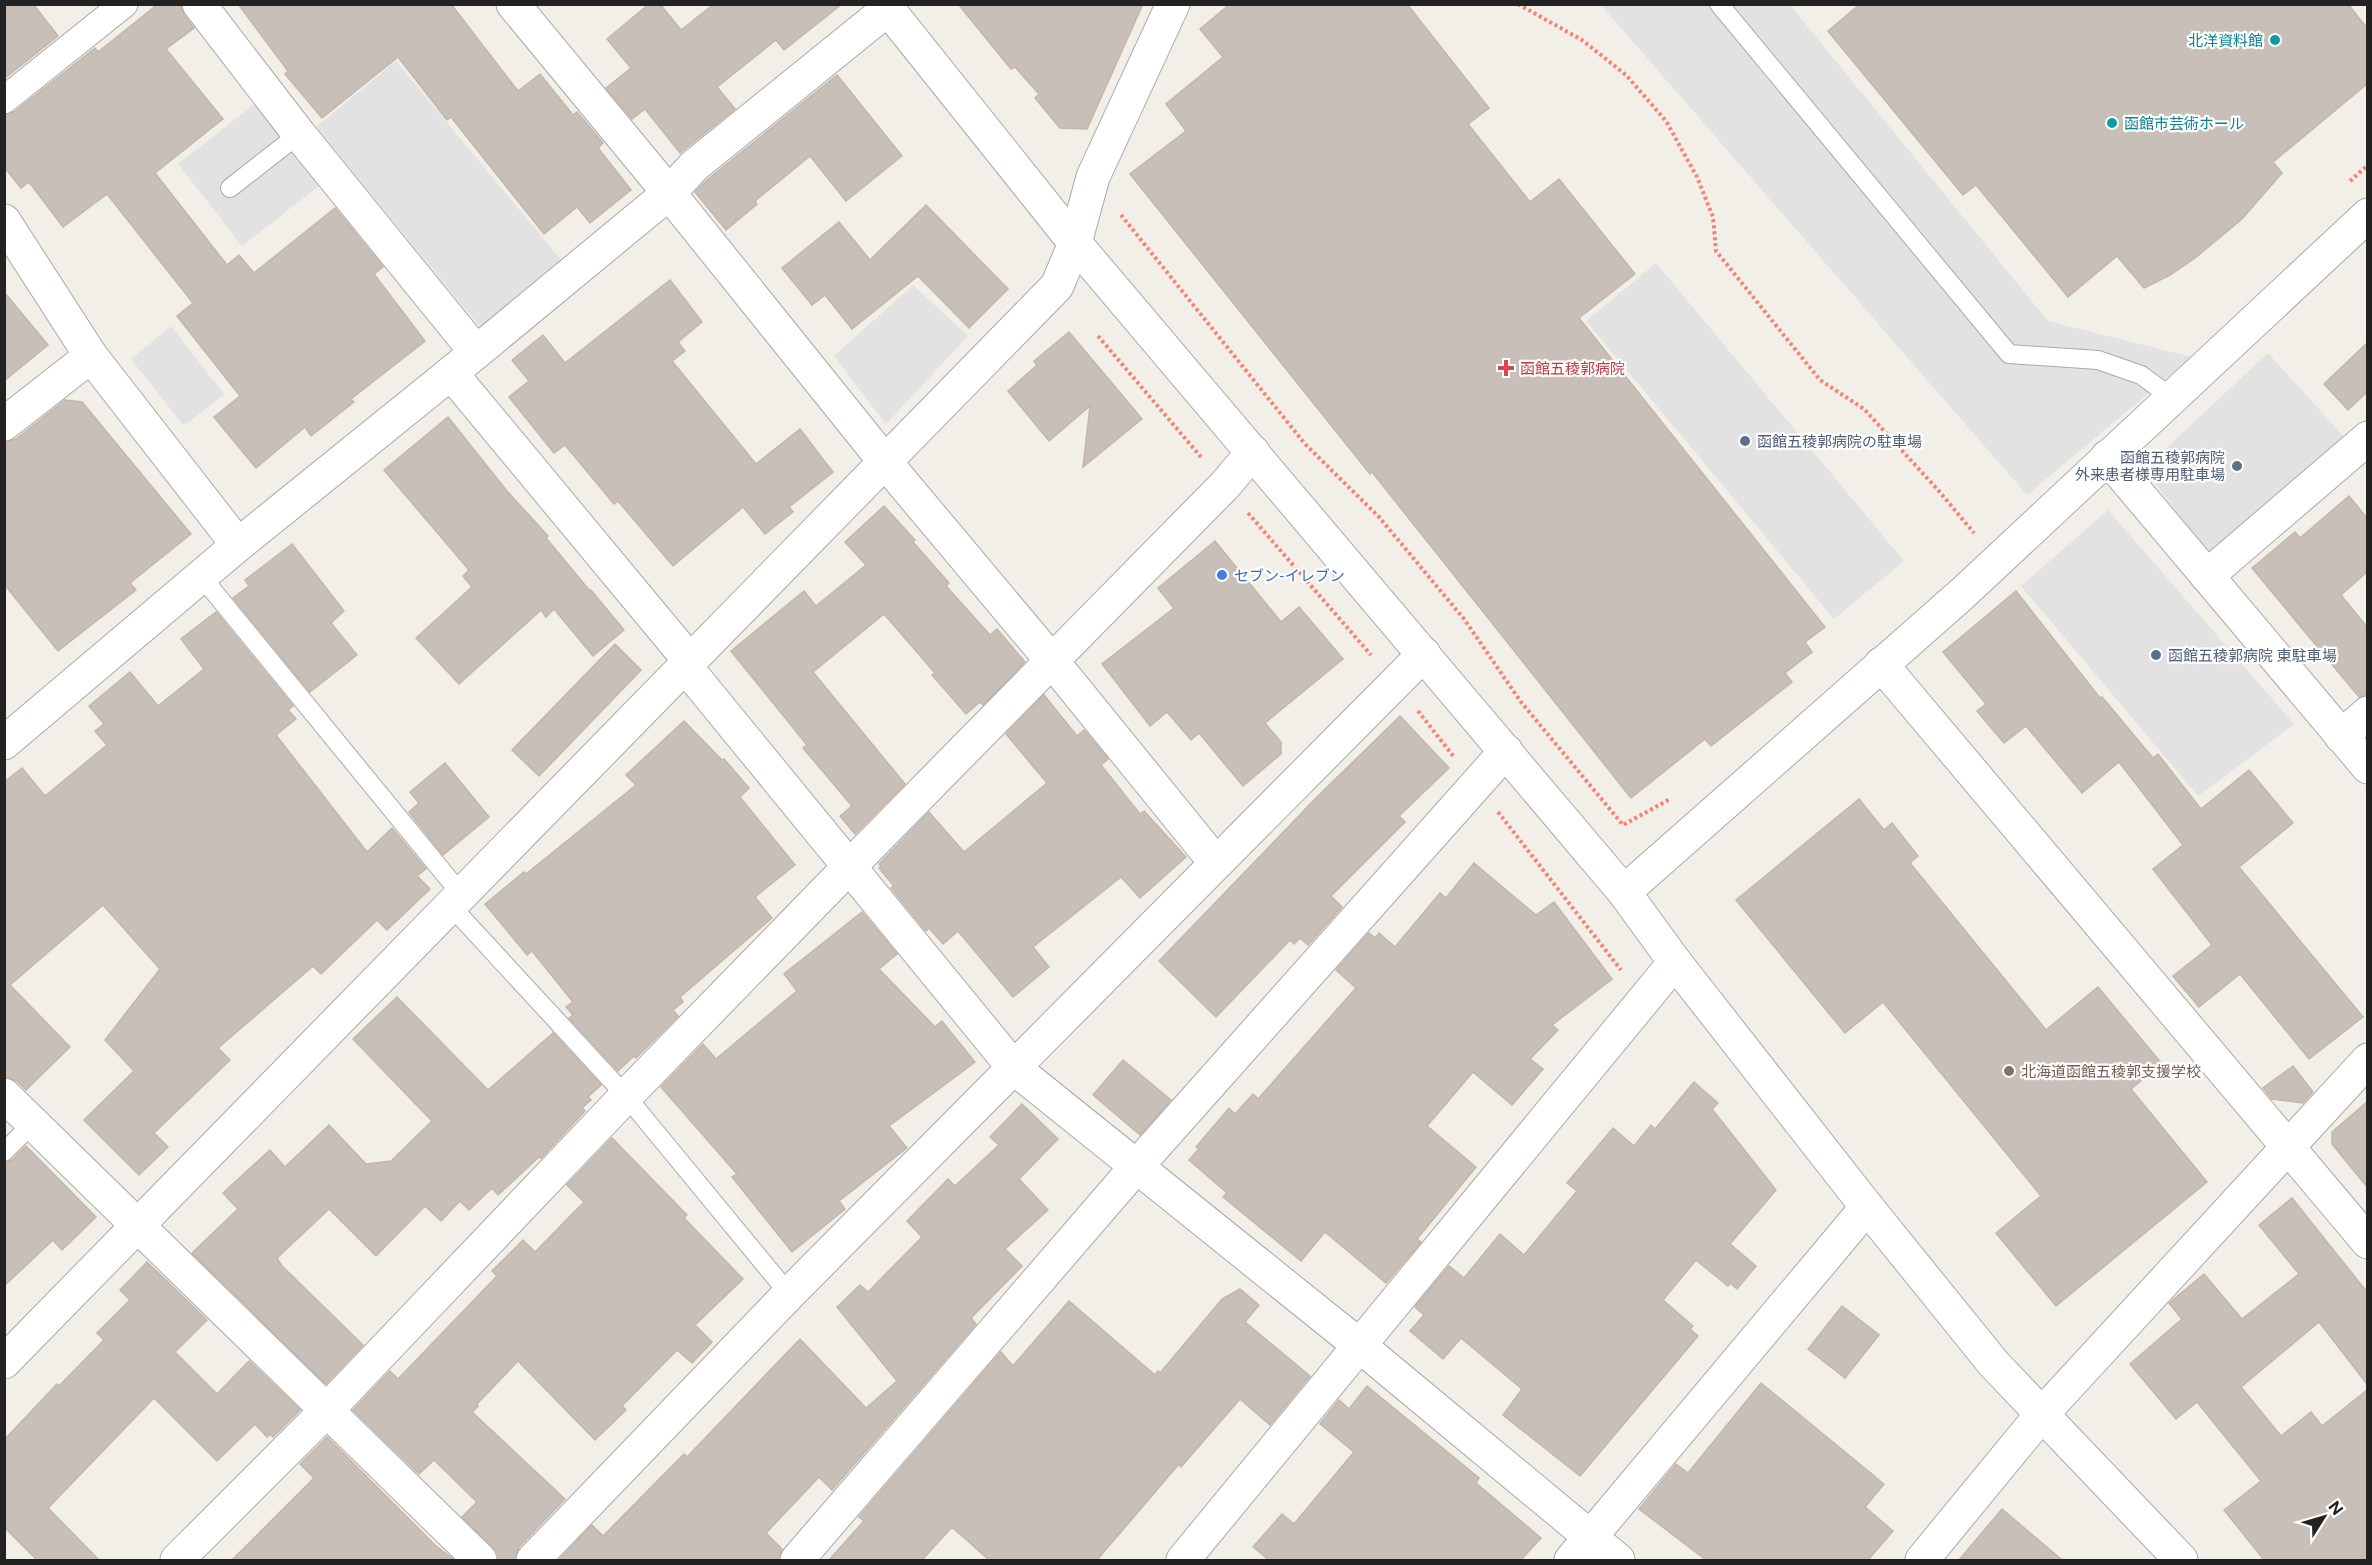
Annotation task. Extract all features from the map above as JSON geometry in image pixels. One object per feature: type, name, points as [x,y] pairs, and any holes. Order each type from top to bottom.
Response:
[{"type":"street","points":[[4,100],[124,4]]},
{"type":"street","points":[[199,4],[299,134],[476,352]]},
{"type":"street","points":[[513,4],[669,193],[886,463],[1052,661],[1216,863]]},
{"type":"street","points":[[4,1362],[1057,286],[1075,243],[1092,177],[1173,4]]},
{"type":"street","points":[[4,743],[238,544],[451,373],[669,193],[694,166],[886,7],[1075,243],[1624,892],[1675,962],[1867,1207],[1995,1364],[2181,1560]]},
{"type":"street","points":[[1624,892],[1962,594],[2367,215]]},
{"type":"street","points":[[4,221],[92,356],[238,544]]},
{"type":"street","points":[[4,424],[92,356]]},
{"type":"street","points":[[451,373],[1014,1068],[1360,1346],[1581,1549],[1618,1560]]},
{"type":"street","points":[[2207,576],[2367,438]]},
{"type":"street","points":[[177,1560],[327,1411],[626,1096],[1225,485],[1253,452]]},
{"type":"street","points":[[2107,457],[2367,767]]},
{"type":"street","points":[[533,1560],[789,1294],[1424,654]]},
{"type":"street","points":[[1881,664],[2367,1242]]},
{"type":"street","points":[[2341,736],[2367,713]]},
{"type":"street","points":[[797,1560],[1136,1167],[1506,751]]},
{"type":"street","points":[[1183,1560],[1675,962]]},
{"type":"street","points":[[1922,1560],[2042,1414],[2367,1060]]},
{"type":"street","points":[[4,1095],[139,1224],[480,1560]]},
{"type":"street","points":[[1581,1549],[1867,1207]]},
{"type":"lane","points":[[1719,4],[2009,354],[2098,360],[2141,375],[2171,397]]},
{"type":"lane","points":[[230,188],[299,134]]},
{"type":"lane","points":[[201,576],[456,899],[626,1096],[789,1294]]},
{"type":"lane","points":[[4,1152],[32,1124]]},
{"type":"path","points":[[1518,4],[1582,40],[1626,75],[1666,121],[1697,177],[1713,217],[1716,251],[1820,380],[1864,409],[1938,490],[1975,535]]},
{"type":"path","points":[[1168,275],[1305,444],[1380,517],[1464,619],[1521,702],[1623,825]]},
{"type":"path","points":[[1098,336],[1395,682],[1624,974]]},
{"type":"shaded area","points":[[1601,5],[1790,5],[2048,321],[2192,357],[2027,495]]},
{"type":"shaded area","points":[[396,61],[561,260],[480,327],[316,127]]},
{"type":"shaded area","points":[[260,100],[324,182],[242,246],[178,164]]},
{"type":"shaded area","name":"函館五稜郭病院の駐車場","points":[[1656,263],[1904,561],[1834,619],[1586,321]]},
{"type":"shaded area","points":[[913,285],[968,336],[886,424],[834,356]]},
{"type":"shaded area","points":[[171,326],[224,394],[184,426],[131,359]]},
{"type":"shaded area","name":"函館五稜郭病院 外来患者様専用駐車場","points":[[2268,353],[2347,440],[2210,558],[2153,480],[2162,452]]},
{"type":"shaded area","name":"函館五稜郭病院 東駐車場","points":[[2108,510],[2294,724],[2198,796],[2021,586]]},
{"type":"building","points":[[4,4],[33,4],[58,36],[4,79]]},
{"type":"building","points":[[158,4],[181,4],[184,15],[194,28],[166,49],[223,119],[155,173],[227,265],[239,255],[254,273],[335,208],[383,267],[374,274],[425,341],[351,399],[354,402],[311,436],[305,427],[256,468],[214,417],[240,396],[177,316],[193,303],[107,194],[63,227],[29,182],[21,188],[4,167],[4,115],[14,112],[95,48],[98,52]]},
{"type":"building","points":[[238,4],[451,4],[518,91],[540,74],[573,115],[577,112],[603,143],[598,148],[631,190],[590,223],[577,207],[544,234],[451,117],[447,120],[398,57],[322,118],[285,74],[288,71]]},
{"type":"building","points":[[649,4],[660,4],[681,30],[714,4],[842,4],[784,50],[776,40],[717,87],[735,109],[680,153],[645,109],[632,119],[606,88],[631,68],[607,39]]},
{"type":"building","points":[[958,4],[1143,4],[1087,129],[1060,128],[1035,98],[1039,94],[1015,67],[1011,69]]},
{"type":"building","points":[[1230,4],[1407,4],[1489,108],[1468,124],[1530,202],[1559,179],[1635,274],[1579,318],[1825,627],[1805,642],[1812,652],[1785,673],[1792,682],[1711,746],[1705,739],[1631,798],[1372,472],[1370,474],[1130,174],[1186,131],[1166,104],[1223,57],[1200,29]]},
{"type":"building","name":"函館市芸術ホール","points":[[1860,4],[2348,4],[2367,28],[2367,84],[2273,162],[2282,173],[2242,219],[2195,258],[2170,275],[2144,288],[2117,256],[2068,297],[1976,185],[1963,195],[1828,31]]},
{"type":"building","points":[[837,75],[902,156],[846,201],[810,156],[755,201],[757,204],[726,230],[695,192]]},
{"type":"building","points":[[926,205],[1008,289],[969,328],[918,276],[852,329],[825,295],[812,305],[782,268],[839,222],[870,260]]},
{"type":"building","points":[[670,280],[702,322],[678,342],[685,351],[672,361],[756,464],[800,429],[833,472],[789,507],[793,512],[765,534],[743,507],[673,566],[618,501],[614,504],[565,445],[554,453],[509,397],[529,381],[512,360],[543,335],[565,363]]},
{"type":"building","points":[[4,292],[48,345],[4,381]]},
{"type":"building","points":[[1069,332],[1142,419],[1083,467],[1090,406],[1049,441],[1008,391],[1037,365],[1034,361]]},
{"type":"building","points":[[2367,343],[2367,392],[2348,410],[2324,384]]},
{"type":"building","points":[[65,400],[82,402],[191,534],[130,583],[136,590],[58,651],[4,584],[4,442],[16,439]]},
{"type":"building","points":[[448,417],[624,630],[593,656],[554,609],[546,617],[541,610],[459,684],[416,638],[472,587],[463,576],[469,570],[384,470]]},
{"type":"building","points":[[2349,496],[2367,518],[2367,572],[2341,595],[2367,627],[2367,695],[2359,697],[2252,568],[2295,532],[2300,538]]},
{"type":"building","points":[[884,506],[949,583],[946,586],[990,635],[997,629],[1025,662],[983,705],[980,702],[966,714],[932,675],[935,673],[884,614],[813,672],[905,784],[855,834],[840,816],[852,806],[803,748],[807,745],[731,651],[804,591],[816,606],[866,565],[845,542]]},
{"type":"building","points":[[1215,541],[1281,622],[1299,607],[1343,659],[1265,723],[1281,742],[1281,754],[1243,786],[1199,733],[1191,740],[1167,712],[1150,726],[1102,664],[1174,608],[1158,588]]},
{"type":"building","points":[[292,544],[344,611],[331,623],[357,655],[310,692],[233,598],[249,586],[245,580]]},
{"type":"building","points":[[2016,591],[2100,698],[2102,697],[2153,758],[2158,754],[2201,809],[2249,770],[2293,823],[2239,867],[2363,1017],[2309,1059],[2240,974],[2199,1007],[2173,976],[2212,945],[2153,869],[2183,845],[2119,762],[2082,793],[2026,726],[2004,743],[1977,711],[1986,704],[1943,652]]},
{"type":"building","points":[[216,612],[293,706],[288,710],[296,719],[276,735],[367,852],[392,828],[426,869],[417,876],[430,889],[387,930],[377,920],[321,974],[313,966],[218,1048],[230,1060],[154,1133],[168,1147],[139,1175],[84,1120],[134,1071],[105,1040],[160,969],[103,905],[10,985],[70,1047],[26,1090],[17,1081],[4,1077],[4,782],[22,768],[45,796],[107,745],[95,731],[104,724],[89,706],[130,672],[158,706],[204,669],[181,639]]},
{"type":"building","points":[[615,644],[641,670],[539,776],[512,750]]},
{"type":"building","points":[[1044,695],[1077,736],[1084,730],[1108,759],[1101,765],[1140,814],[1144,811],[1186,857],[1140,898],[1121,877],[1033,947],[1049,967],[1013,997],[958,931],[943,944],[929,928],[926,931],[891,888],[894,886],[879,868],[881,866],[879,864],[929,812],[964,852],[1047,783],[1006,734]]},
{"type":"building","points":[[1400,716],[1449,768],[1399,816],[1405,822],[1331,896],[1342,907],[1308,945],[1300,938],[1294,944],[1290,940],[1216,1017],[1159,961],[1317,797]]},
{"type":"building","points":[[684,721],[722,760],[724,759],[749,788],[740,797],[795,865],[755,897],[772,918],[680,997],[683,1002],[673,1010],[678,1016],[636,1058],[634,1056],[618,1071],[569,1018],[573,1015],[566,1007],[573,1002],[532,951],[527,955],[485,904],[524,872],[526,874],[636,785],[626,775]]},
{"type":"building","points":[[445,763],[489,817],[443,855],[409,812],[419,803],[410,792]]},
{"type":"building","name":"北海道函館五稜郭支援学校","points":[[1859,799],[1884,830],[1892,823],[1918,856],[1910,863],[2046,1030],[2098,987],[2162,1064],[2131,1089],[2207,1182],[2056,1306],[1996,1233],[2041,1196],[1883,1002],[1845,1033],[1736,900]]},
{"type":"building","points":[[1474,863],[1536,915],[1554,902],[1612,979],[1552,1025],[1558,1030],[1530,1059],[1543,1069],[1512,1105],[1473,1072],[1427,1126],[1476,1167],[1417,1239],[1421,1242],[1386,1283],[1325,1232],[1301,1261],[1223,1197],[1227,1193],[1189,1160],[1199,1149],[1196,1147],[1229,1108],[1235,1114],[1253,1094],[1258,1099],[1356,988],[1336,970],[1369,933],[1375,938],[1379,933],[1395,947],[1440,893],[1446,898]]},
{"type":"building","points":[[862,912],[897,954],[879,969],[935,1027],[942,1021],[975,1062],[889,1126],[907,1148],[839,1201],[845,1209],[792,1252],[732,1177],[737,1174],[661,1087],[703,1044],[716,1059],[797,991],[784,974]]},
{"type":"building","points":[[397,997],[488,1090],[553,1033],[601,1085],[588,1097],[591,1100],[582,1108],[585,1111],[541,1158],[539,1157],[498,1195],[492,1188],[469,1210],[460,1201],[441,1221],[425,1206],[376,1256],[329,1209],[277,1258],[282,1266],[363,1345],[326,1384],[192,1253],[238,1209],[223,1193],[270,1150],[285,1167],[329,1125],[366,1164],[391,1161],[432,1121],[353,1039]]},
{"type":"building","points":[[1123,1060],[1171,1100],[1140,1135],[1093,1095]]},
{"type":"building","points":[[2293,1066],[2313,1092],[2303,1103],[2272,1099],[2263,1088]]},
{"type":"building","points":[[1694,1082],[1718,1103],[1712,1109],[1776,1190],[1730,1244],[1756,1266],[1737,1289],[1730,1283],[1728,1286],[1696,1260],[1663,1300],[1693,1326],[1690,1329],[1698,1336],[1580,1476],[1503,1415],[1522,1389],[1461,1338],[1443,1359],[1410,1331],[1424,1315],[1415,1307],[1449,1266],[1464,1278],[1500,1234],[1524,1255],[1577,1191],[1567,1183],[1613,1128],[1634,1146],[1651,1125],[1655,1129]]},
{"type":"building","points":[[2367,1102],[2367,1187],[2332,1144],[2332,1132]]},
{"type":"building","points":[[1022,1104],[1058,1139],[1019,1179],[1048,1210],[1005,1249],[1022,1266],[971,1318],[976,1324],[832,1490],[819,1477],[766,1533],[782,1549],[779,1560],[559,1560],[592,1525],[603,1536],[684,1454],[687,1457],[800,1339],[866,1408],[897,1381],[837,1307],[860,1285],[868,1292],[922,1237],[907,1221],[948,1179],[955,1186],[999,1145],[990,1137]]},
{"type":"building","points":[[612,1138],[687,1215],[684,1218],[743,1279],[695,1325],[712,1342],[692,1363],[677,1350],[622,1406],[626,1410],[595,1440],[518,1361],[477,1404],[478,1406],[472,1412],[565,1499],[519,1547],[515,1560],[498,1560],[498,1554],[493,1547],[462,1517],[477,1502],[434,1460],[419,1474],[353,1410],[390,1371],[398,1379],[497,1276],[492,1271],[523,1240],[535,1252],[584,1202],[567,1185]]},
{"type":"building","points":[[26,1146],[96,1217],[62,1250],[53,1240],[4,1286],[4,1163],[12,1160]]},
{"type":"building","points":[[2292,1198],[2367,1292],[2367,1384],[2319,1322],[2241,1387],[2281,1436],[2311,1412],[2322,1426],[2367,1390],[2367,1560],[2264,1560],[2224,1510],[2261,1481],[2197,1402],[2176,1419],[2130,1364],[2182,1319],[2169,1303],[2204,1274],[2242,1319],[2299,1274],[2259,1225]]},
{"type":"building","points":[[147,1262],[207,1320],[175,1352],[217,1394],[249,1361],[300,1410],[273,1437],[270,1434],[267,1437],[255,1424],[217,1461],[154,1398],[48,1508],[99,1560],[37,1560],[4,1527],[4,1440],[57,1384],[59,1386],[104,1340],[97,1333],[130,1300],[120,1290]]},
{"type":"building","points":[[1240,1289],[1259,1305],[1245,1322],[1310,1376],[1270,1425],[1240,1399],[1181,1467],[1179,1464],[1097,1560],[989,1560],[952,1527],[922,1560],[829,1560],[864,1521],[859,1517],[1001,1352],[1013,1366],[1069,1301],[1155,1375],[1158,1371],[1160,1373],[1222,1299]]},
{"type":"building","points":[[1842,1306],[1879,1335],[1845,1378],[1808,1349]]},
{"type":"building","points":[[1761,1383],[1884,1484],[1865,1507],[1893,1531],[1868,1560],[1706,1560],[1639,1509],[1676,1464],[1688,1473]]},
{"type":"building","points":[[1367,1386],[1479,1478],[1476,1483],[1541,1538],[1521,1560],[1269,1560],[1253,1547],[1282,1514],[1294,1524],[1354,1452],[1320,1424],[1339,1400],[1349,1409]]},
{"type":"building","points":[[327,1437],[435,1545],[454,1560],[232,1560],[314,1478],[300,1464]]},
{"type":"building","points":[[2002,1509],[2062,1560],[1959,1560]]},
{"type":"place","name":"北洋資料館","points":[[2275,40]]},
{"type":"place","name":"函館市芸術ホール","points":[[2112,123]]},
{"type":"place","name":"函館五稜郭病院","points":[[1506,368]]},
{"type":"place","name":"函館五稜郭病院の駐車場","points":[[1745,441]]},
{"type":"place","name":"函館五稜郭病院 外来患者様専用駐車場","points":[[2237,466]]},
{"type":"place","name":"セブン-イレブン","points":[[1222,575]]},
{"type":"place","name":"函館五稜郭病院 東駐車場","points":[[2156,655]]},
{"type":"place","name":"北海道函館五稜郭支援学校","points":[[2009,1071]]}]
